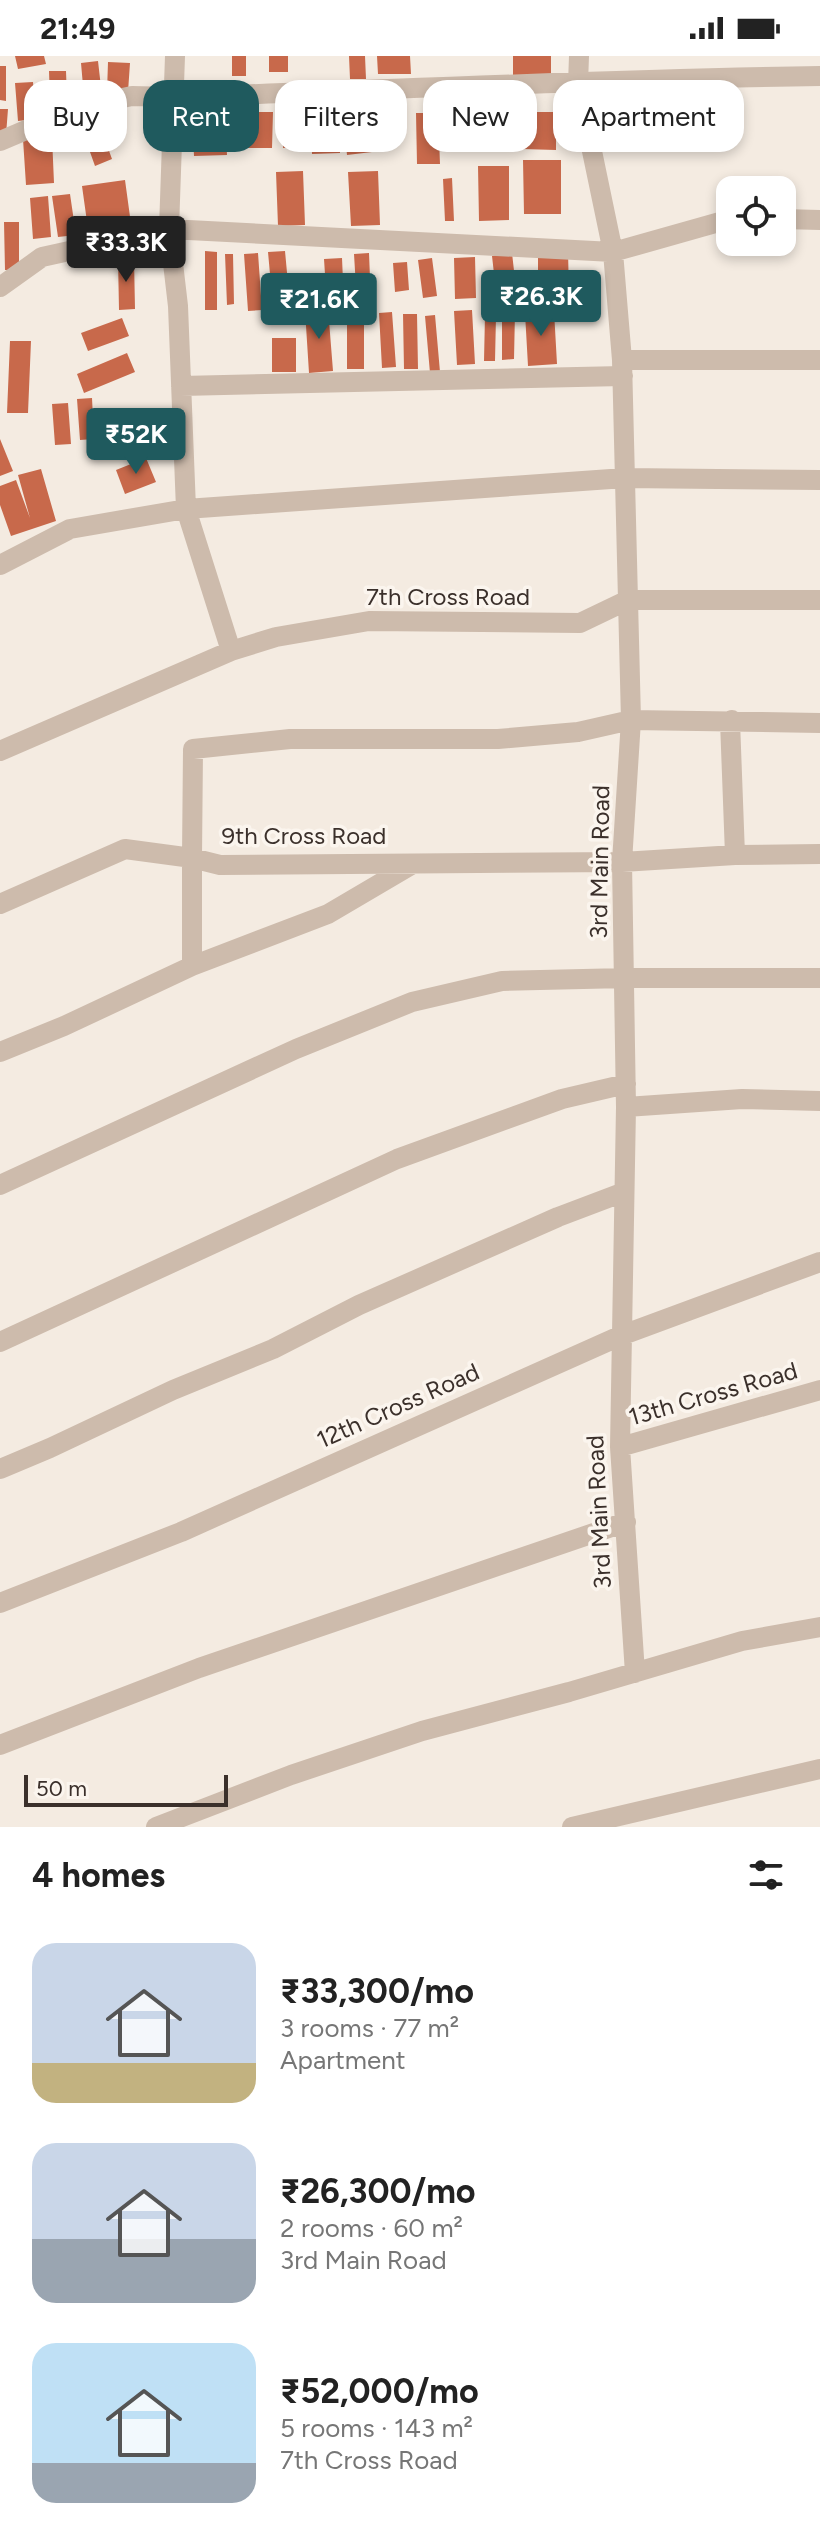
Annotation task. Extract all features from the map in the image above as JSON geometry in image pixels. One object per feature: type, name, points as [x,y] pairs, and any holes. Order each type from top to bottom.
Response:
[{"type":"street","points":[[173,80],[175,56]]},
{"type":"street","name":"3rd Main Road","points":[[578,80],[579,56]]},
{"type":"street","points":[[626,80],[820,76]]},
{"type":"street","points":[[259,94],[553,85]]},
{"type":"street","points":[[0,141],[80,107],[143,96]]},
{"type":"street","points":[[171,152],[169,229],[178,306],[186,509],[231,651]]},
{"type":"street","name":"3rd Main Road","points":[[592,152],[613,252],[622,368],[631,720],[622,862],[626,1107],[620,1447],[635,1673]]},
{"type":"street","points":[[796,219],[820,220]]},
{"type":"street","points":[[0,287],[42,257],[169,229],[613,252],[716,223]]},
{"type":"street","points":[[181,386],[820,360]]},
{"type":"street","points":[[0,565],[70,529],[186,509],[625,478],[820,480]]},
{"type":"street","name":"7th Cross Road","points":[[0,751],[231,651],[276,637],[369,621],[580,623],[628,600],[820,600]]},
{"type":"street","points":[[631,720],[820,723]]},
{"type":"street","name":"9th Cross Road","points":[[631,720],[578,732],[498,739],[290,739],[193,749],[192,858],[220,865],[622,862],[735,855],[820,854]]},
{"type":"street","points":[[731,721],[735,855]]},
{"type":"street","points":[[0,904],[125,849],[192,858],[192,966]]},
{"type":"street","points":[[0,1052],[64,1026],[192,966],[328,914],[415,862]]},
{"type":"street","points":[[0,1185],[267,1061],[412,1002],[502,981],[820,978]]},
{"type":"street","points":[[0,1342],[397,1159],[562,1099],[626,1084]]},
{"type":"street","points":[[626,1107],[742,1099],[820,1101]]},
{"type":"street","points":[[0,1469],[173,1390],[273,1349],[359,1305],[558,1217],[624,1192]]},
{"type":"street","name":"12th Cross Road","points":[[0,1603],[181,1532],[620,1336],[820,1262]]},
{"type":"street","name":"13th Cross Road","points":[[620,1447],[820,1390]]},
{"type":"street","points":[[0,1745],[199,1668],[626,1522]]},
{"type":"street","points":[[156,1827],[291,1775],[422,1731],[742,1641],[820,1627]]},
{"type":"street","points":[[572,1827],[820,1769]]},
{"type":"building","points":[[15,56],[44,56],[46,64],[18,69]]},
{"type":"building","points":[[232,56],[246,56],[246,76],[232,76]]},
{"type":"building","points":[[269,56],[288,56],[288,72],[269,72]]},
{"type":"building","points":[[349,56],[365,56],[366,79],[350,79]]},
{"type":"building","points":[[377,56],[410,56],[411,74],[378,74]]},
{"type":"building","points":[[513,56],[551,56],[551,80],[513,80]]},
{"type":"building","points":[[98,61],[100,80],[82,80],[81,63]]},
{"type":"building","points":[[108,62],[130,63],[128,92],[127,80],[107,80]]},
{"type":"building","points":[[0,66],[6,66],[6,101],[0,100]]},
{"type":"building","points":[[49,71],[66,71],[66,80],[49,80]]},
{"type":"building","points":[[24,82],[24,120],[18,121],[15,83]]},
{"type":"building","points":[[0,109],[8,109],[6,135],[0,135]]},
{"type":"building","points":[[259,112],[273,112],[272,148],[259,148]]},
{"type":"building","points":[[537,112],[553,112],[553,150],[537,149]]},
{"type":"building","points":[[416,113],[423,113],[423,152],[440,152],[440,164],[417,164]]},
{"type":"building","points":[[23,139],[24,152],[53,152],[54,183],[26,185]]},
{"type":"building","points":[[90,152],[109,152],[112,159],[95,166]]},
{"type":"building","points":[[194,152],[227,152],[227,155],[194,156]]},
{"type":"building","points":[[312,152],[340,152],[340,153]]},
{"type":"building","points":[[523,160],[561,160],[561,214],[524,214]]},
{"type":"building","points":[[478,166],[509,166],[509,220],[479,221]]},
{"type":"building","points":[[303,171],[305,225],[278,226],[276,172]]},
{"type":"building","points":[[378,171],[380,225],[351,226],[348,172]]},
{"type":"building","points":[[452,178],[454,221],[445,221],[443,179]]},
{"type":"building","points":[[125,180],[131,224],[88,229],[82,186]]},
{"type":"building","points":[[70,194],[76,235],[58,237],[52,196]]},
{"type":"building","points":[[48,196],[51,237],[33,239],[30,198]]},
{"type":"building","points":[[4,222],[19,222],[19,270],[5,270]]},
{"type":"building","points":[[568,250],[569,296],[538,297],[538,251]]},
{"type":"building","points":[[205,251],[217,252],[217,310],[205,310]]},
{"type":"building","points":[[285,251],[290,305],[273,307],[268,252]]},
{"type":"building","points":[[258,253],[262,310],[248,311],[244,254]]},
{"type":"building","points":[[369,253],[371,303],[357,304],[354,254]]},
{"type":"building","points":[[512,253],[517,297],[497,300],[492,256]]},
{"type":"building","points":[[225,254],[233,254],[234,304],[227,305]]},
{"type":"building","points":[[475,257],[476,298],[455,299],[454,258]]},
{"type":"building","points":[[342,258],[344,304],[327,305],[324,259]]},
{"type":"building","points":[[432,258],[437,296],[423,298],[418,260]]},
{"type":"building","points":[[118,259],[134,259],[135,309],[119,310]]},
{"type":"building","points":[[407,262],[409,290],[395,292],[393,263]]},
{"type":"building","points":[[328,308],[333,371],[309,373],[305,310]]},
{"type":"building","points":[[472,310],[475,364],[457,365],[454,311]]},
{"type":"building","points":[[554,311],[557,364],[528,366],[525,313]]},
{"type":"building","points":[[392,312],[396,367],[382,368],[379,313]]},
{"type":"building","points":[[502,312],[515,312],[514,359],[502,360]]},
{"type":"building","points":[[347,314],[364,314],[364,369],[347,369]]},
{"type":"building","points":[[403,314],[417,314],[418,369],[404,369]]},
{"type":"building","points":[[435,315],[440,372],[430,373],[425,316]]},
{"type":"building","points":[[485,315],[496,316],[495,361],[484,361]]},
{"type":"building","points":[[122,318],[129,336],[88,351],[81,333]]},
{"type":"building","points":[[272,338],[296,338],[296,372],[272,372]]},
{"type":"building","points":[[10,341],[31,341],[28,413],[7,413]]},
{"type":"building","points":[[127,353],[135,372],[84,393],[77,374]]},
{"type":"building","points":[[92,398],[94,439],[80,440],[77,399]]},
{"type":"building","points":[[68,403],[71,444],[55,445],[52,404]]},
{"type":"building","points":[[0,439],[13,471],[0,476]]},
{"type":"building","points":[[146,458],[156,482],[125,494],[116,470]]},
{"type":"building","points":[[41,469],[56,521],[11,536],[0,505],[0,486],[16,480],[30,518],[18,475]]}]
